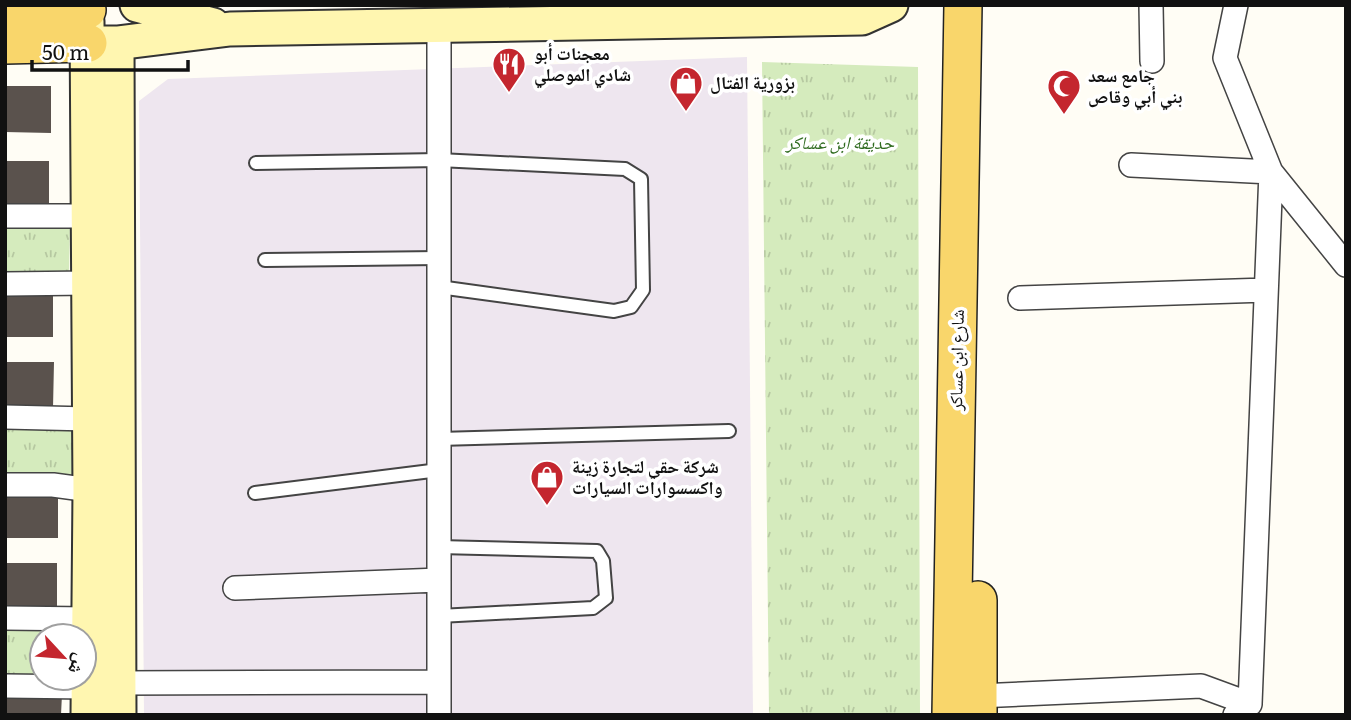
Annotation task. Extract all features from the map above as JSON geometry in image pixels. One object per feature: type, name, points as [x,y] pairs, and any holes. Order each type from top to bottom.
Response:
[{"type":"main road","points":[[137,5],[230,29]]},
{"type":"main road","points":[[5,20],[230,29],[440,20],[862,18],[891,5]]},
{"type":"main road","name":"شارع ابن عساكر","points":[[963,5],[969,709]]},
{"type":"main road","name":"شارع ابن عساكر","points":[[969,709],[976,5]]},
{"type":"main road","points":[[5,45],[95,25]]},
{"type":"main road","points":[[95,25],[89,216],[90,619],[103,700]]},
{"type":"main road","points":[[95,25],[103,700]]},
{"type":"street","points":[[1151,5],[1152,61]]},
{"type":"street","points":[[1236,5],[1225,58],[1271,172],[1346,265]]},
{"type":"street","points":[[439,715],[440,20]]},
{"type":"street","points":[[1132,165],[1271,172]]},
{"type":"street","points":[[969,709],[1201,686],[1243,709],[1271,172]]},
{"type":"street","points":[[5,216],[89,216]]},
{"type":"street","points":[[5,284],[89,283]]},
{"type":"street","points":[[1020,298],[1266,290]]},
{"type":"street","points":[[5,417],[89,419]]},
{"type":"street","points":[[5,485],[53,485],[90,490]]},
{"type":"street","points":[[235,588],[439,580]]},
{"type":"street","points":[[5,618],[90,619]]},
{"type":"street","points":[[5,686],[103,700],[439,682]]},
{"type":"lane","points":[[256,163],[439,160],[625,169],[640,179],[643,290],[631,307],[614,311],[439,287]]},
{"type":"lane","points":[[265,260],[439,258]]},
{"type":"lane","points":[[439,439],[729,431]]},
{"type":"lane","points":[[255,493],[439,470]]},
{"type":"lane","points":[[439,547],[597,551],[603,561],[606,598],[593,608],[439,615]]},
{"type":"shaded area","points":[[747,57],[753,715],[144,715],[139,101],[168,79]]},
{"type":"green space","name":"حديقة ابن عساكر","points":[[762,62],[918,67],[920,715],[769,715]]},
{"type":"green space","points":[[5,223],[70,223],[69,275],[5,275]]},
{"type":"green space","points":[[5,423],[74,424],[74,475],[5,475]]},
{"type":"green space","points":[[5,625],[28,625],[28,677],[5,677]]},
{"type":"building","points":[[5,86],[51,86],[51,133],[5,132]]},
{"type":"building","points":[[5,161],[49,161],[49,207],[5,207]]},
{"type":"building","points":[[5,291],[53,291],[53,337],[5,337]]},
{"type":"building","points":[[5,362],[54,362],[53,408],[5,407]]},
{"type":"building","points":[[5,492],[58,492],[58,538],[5,538]]},
{"type":"building","points":[[5,563],[57,563],[57,609],[5,609]]},
{"type":"building","points":[[5,693],[62,694],[61,715],[5,715]]},
{"type":"place","name":"معجنات أبو شادي الموصلي","points":[[509,94]]},
{"type":"place","name":"بزورية الفتال","points":[[686,113]]},
{"type":"place","name":"جامع سعد بني أبي وقاص","points":[[1064,116]]},
{"type":"place","name":"شركة حقي لتجارة زينة واكسسوارات السيارات","points":[[547,507]]}]
